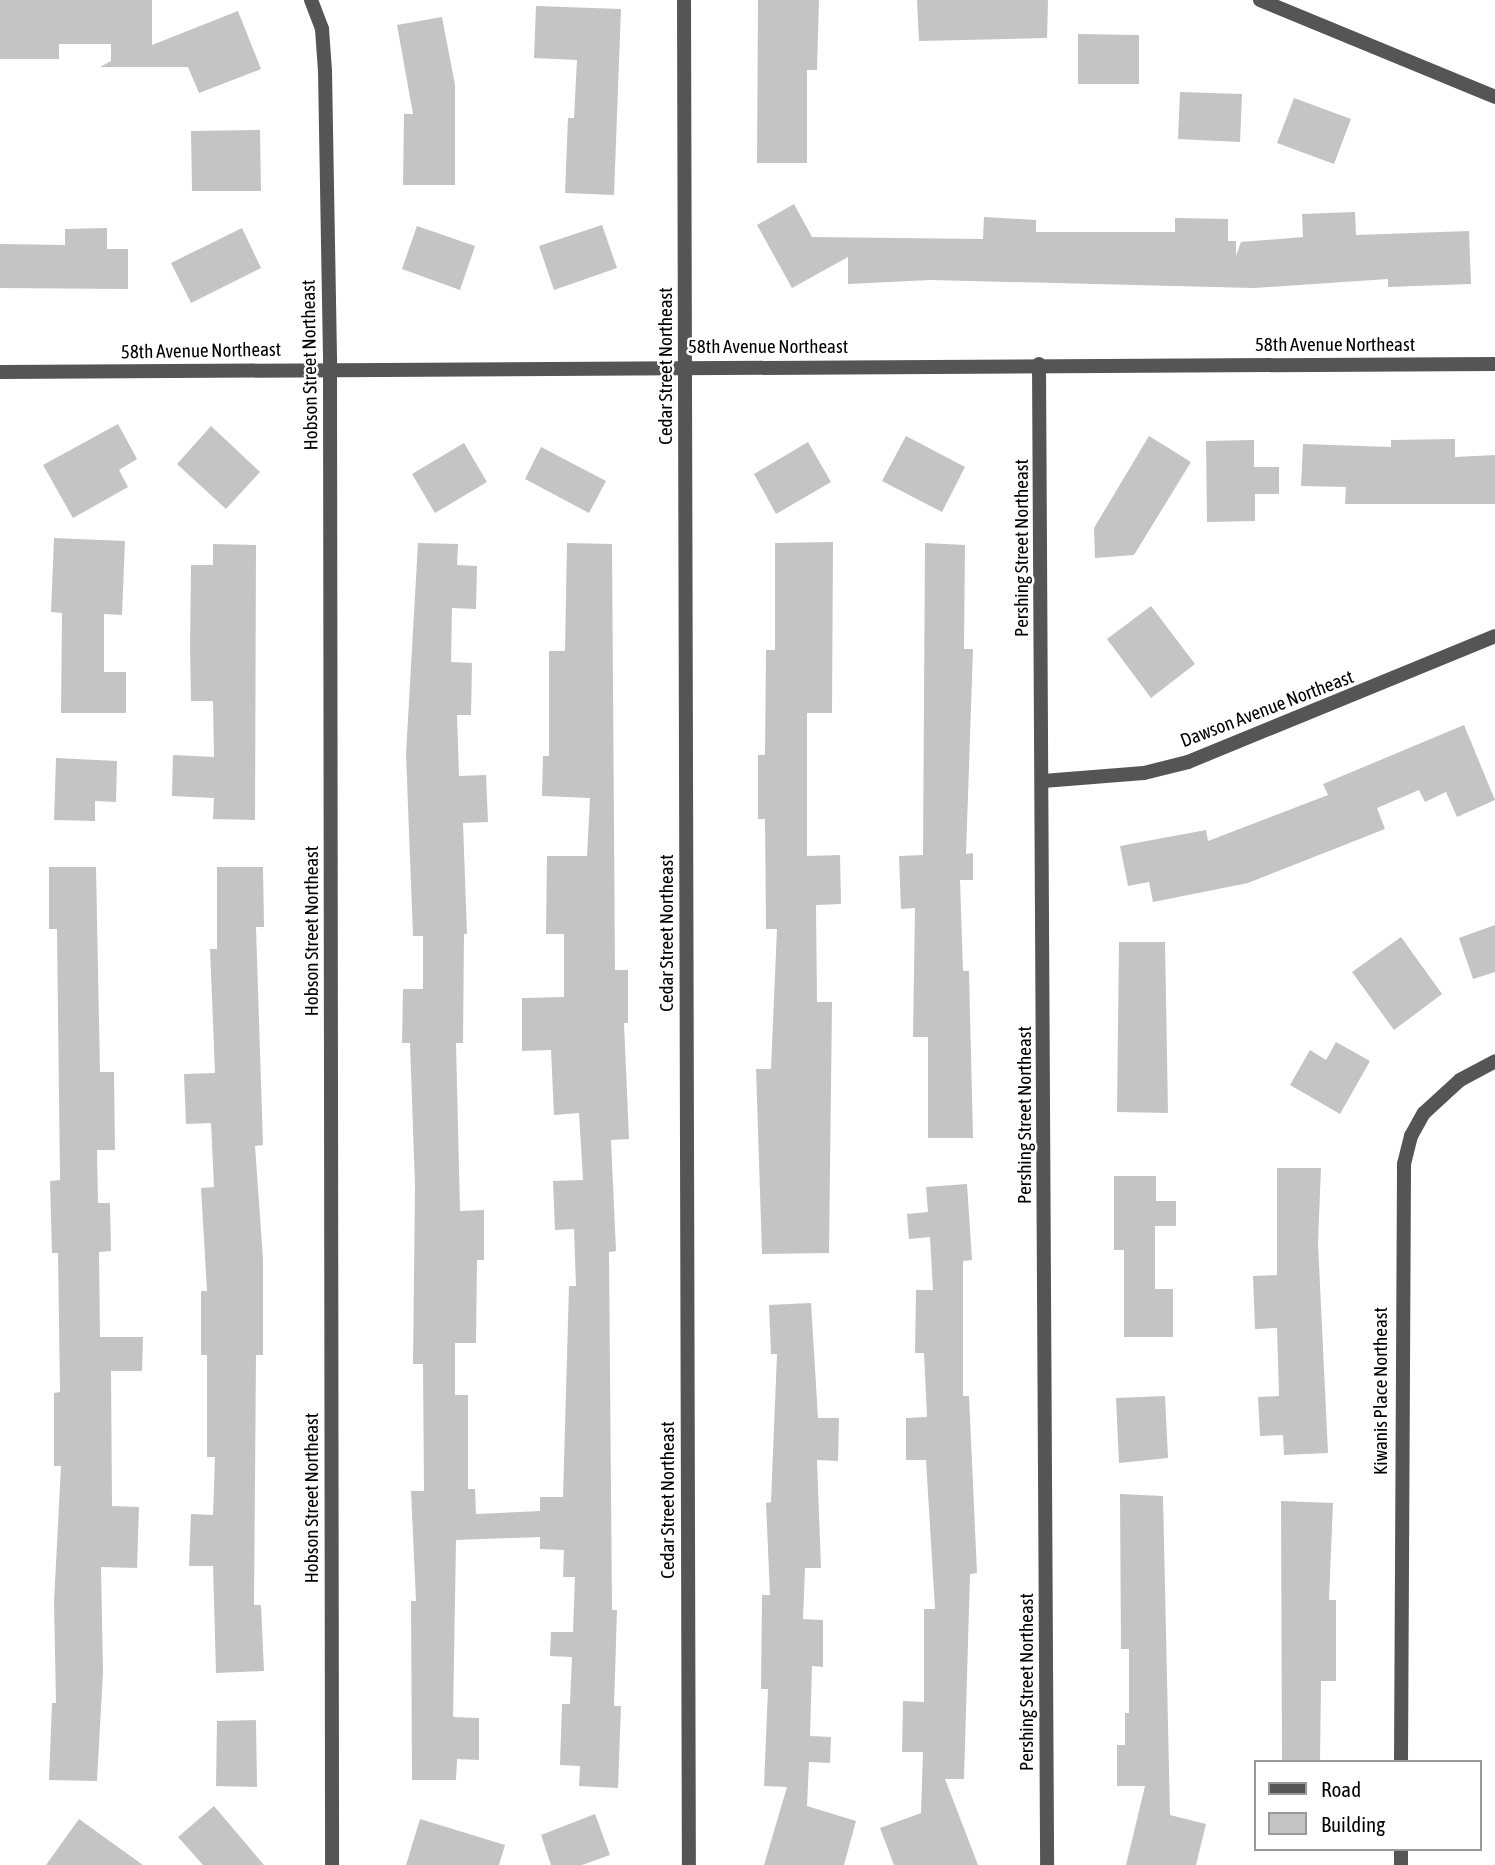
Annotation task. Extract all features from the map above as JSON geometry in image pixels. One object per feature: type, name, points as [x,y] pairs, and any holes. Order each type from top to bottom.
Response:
[{"type":"street","name":"Hobson Street Northeast","points":[[311,0],[323,43],[330,369],[332,1865]]},
{"type":"street","name":"Cedar Street Northeast","points":[[684,0],[688,1865]]},
{"type":"street","points":[[1259,0],[1495,97]]},
{"type":"street","name":"58th Avenue Northeast","points":[[0,372],[1495,363]]},
{"type":"street","name":"Pershing Street Northeast","points":[[1039,364],[1047,1865]]},
{"type":"street","name":"Dawson Avenue Northeast","points":[[1043,781],[1144,773],[1188,762],[1495,636]]},
{"type":"street","name":"Kiwanis Place Northeast","points":[[1401,1760],[1404,1164],[1411,1136],[1424,1113],[1460,1080],[1495,1061]]},
{"type":"building","points":[[0,0],[152,0],[152,45],[238,11],[261,69],[199,93],[188,67],[100,67],[111,61],[111,44],[59,44],[59,59],[0,59]]},
{"type":"building","points":[[758,0],[819,0],[817,70],[807,70],[807,163],[757,163]]},
{"type":"building","points":[[917,0],[1048,0],[1047,38],[919,41]]},
{"type":"building","points":[[536,6],[621,9],[614,195],[565,193],[568,118],[574,118],[577,60],[534,58]]},
{"type":"building","points":[[442,17],[455,85],[455,185],[403,185],[404,114],[413,114],[397,25]]},
{"type":"building","points":[[1078,34],[1139,35],[1139,84],[1078,84]]},
{"type":"building","points":[[1180,92],[1242,94],[1240,142],[1178,139]]},
{"type":"building","points":[[1294,98],[1351,119],[1334,164],[1277,143]]},
{"type":"building","points":[[260,130],[261,191],[192,191],[191,131]]},
{"type":"building","points":[[794,204],[812,237],[983,239],[984,217],[1036,220],[1036,232],[1175,232],[1175,218],[1228,219],[1228,241],[1236,241],[1236,256],[1241,242],[1303,237],[1302,214],[1355,212],[1356,235],[1469,231],[1471,284],[1388,287],[1388,279],[1254,288],[930,280],[848,284],[848,257],[792,288],[757,225]]},
{"type":"building","points":[[602,225],[617,268],[554,290],[539,246]]},
{"type":"building","points":[[417,226],[475,246],[460,290],[402,269]]},
{"type":"building","points":[[107,228],[107,249],[128,249],[128,289],[0,288],[0,244],[65,245],[65,229]]},
{"type":"building","points":[[242,228],[261,268],[191,303],[171,263]]},
{"type":"building","points":[[118,424],[137,459],[119,470],[128,487],[73,518],[43,465]]},
{"type":"building","points":[[211,426],[260,472],[226,509],[177,464]]},
{"type":"building","points":[[906,436],[965,467],[942,512],[882,481]]},
{"type":"building","points":[[1149,436],[1191,462],[1134,555],[1095,558],[1094,528]]},
{"type":"building","points":[[1455,439],[1455,457],[1495,455],[1495,504],[1345,504],[1346,487],[1301,486],[1303,444],[1391,447],[1391,440]]},
{"type":"building","points":[[1254,440],[1254,467],[1279,467],[1279,494],[1255,494],[1255,521],[1207,522],[1206,441]]},
{"type":"building","points":[[808,442],[831,482],[776,514],[754,474]]},
{"type":"building","points":[[464,443],[487,482],[435,513],[412,474]]},
{"type":"building","points":[[541,447],[606,481],[589,513],[525,479]]},
{"type":"building","points":[[54,538],[125,541],[122,615],[104,614],[104,672],[126,672],[126,713],[61,713],[62,613],[51,612]]},
{"type":"building","points":[[833,542],[832,713],[807,713],[807,856],[840,855],[841,904],[816,905],[817,1002],[832,1002],[829,1253],[762,1254],[756,1069],[771,1069],[777,929],[766,929],[765,819],[758,819],[758,755],[765,755],[766,650],[775,650],[775,543]]},
{"type":"building","points":[[418,543],[458,544],[457,565],[477,566],[476,609],[452,608],[451,662],[472,663],[471,715],[457,715],[459,776],[486,775],[488,822],[463,823],[467,934],[464,934],[463,1043],[456,1043],[460,1211],[484,1210],[484,1260],[477,1260],[476,1343],[455,1343],[455,1395],[468,1395],[468,1489],[475,1489],[476,1514],[540,1511],[540,1497],[563,1497],[569,1286],[576,1286],[574,1229],[555,1230],[553,1181],[583,1180],[579,1113],[554,1115],[551,1050],[522,1051],[522,998],[564,997],[564,934],[546,934],[547,856],[587,856],[590,798],[542,796],[543,756],[549,756],[549,651],[565,651],[567,543],[612,544],[615,970],[628,970],[628,1023],[624,1023],[629,1139],[611,1140],[616,1251],[609,1252],[612,1610],[617,1610],[614,1706],[621,1706],[618,1788],[579,1786],[580,1766],[560,1765],[562,1704],[570,1704],[572,1657],[550,1656],[551,1632],[573,1632],[575,1577],[563,1577],[564,1550],[540,1549],[540,1537],[456,1540],[453,1717],[479,1718],[479,1760],[457,1759],[456,1780],[412,1780],[411,1601],[416,1601],[411,1491],[424,1491],[423,1364],[413,1364],[415,1186],[410,1043],[402,1043],[403,989],[423,989],[423,936],[413,936],[406,754]]},
{"type":"building","points":[[925,543],[965,545],[964,649],[973,649],[966,854],[973,853],[973,880],[960,880],[963,971],[969,971],[973,1138],[928,1138],[928,1037],[913,1037],[915,908],[901,909],[899,856],[923,855]]},
{"type":"building","points":[[213,544],[256,545],[255,820],[213,819],[214,798],[172,796],[173,755],[214,757],[213,701],[191,701],[190,645],[191,565],[213,565]]},
{"type":"building","points":[[1151,606],[1195,664],[1151,698],[1107,639]]},
{"type":"building","points":[[1464,725],[1495,800],[1457,817],[1446,792],[1425,802],[1419,790],[1377,808],[1385,829],[1248,883],[1153,902],[1149,882],[1128,886],[1120,846],[1206,830],[1208,841],[1328,795],[1323,784]]},
{"type":"building","points":[[56,758],[117,761],[116,802],[95,801],[95,821],[54,820]]},
{"type":"building","points":[[49,867],[96,867],[100,1072],[114,1072],[115,1150],[97,1150],[98,1203],[110,1203],[111,1251],[99,1252],[100,1337],[143,1337],[142,1371],[111,1371],[112,1506],[139,1507],[137,1568],[101,1567],[103,1672],[97,1781],[49,1780],[52,1703],[56,1703],[54,1602],[61,1466],[54,1466],[54,1393],[60,1392],[58,1253],[52,1253],[50,1181],[60,1180],[57,929],[49,929]]},
{"type":"building","points":[[217,867],[263,867],[264,927],[256,927],[263,1145],[255,1146],[263,1259],[263,1355],[256,1355],[254,1605],[261,1605],[264,1671],[216,1673],[213,1566],[189,1566],[191,1514],[213,1515],[215,1457],[207,1457],[207,1355],[201,1355],[201,1291],[207,1291],[201,1188],[214,1187],[211,1123],[186,1124],[184,1074],[215,1073],[210,949],[217,949]]},
{"type":"building","points":[[1495,925],[1495,972],[1473,979],[1459,938]]},
{"type":"building","points":[[1401,937],[1442,994],[1394,1030],[1352,972]]},
{"type":"building","points":[[1119,942],[1165,942],[1168,1113],[1117,1112]]},
{"type":"building","points":[[1336,1042],[1370,1061],[1340,1114],[1290,1085],[1310,1050],[1326,1060]]},
{"type":"building","points":[[1277,1168],[1321,1168],[1318,1243],[1328,1453],[1284,1455],[1283,1435],[1260,1436],[1258,1397],[1279,1396],[1277,1328],[1255,1329],[1253,1276],[1277,1275]]},
{"type":"building","points":[[1114,1176],[1156,1176],[1156,1201],[1176,1201],[1176,1226],[1155,1226],[1155,1289],[1173,1289],[1173,1337],[1124,1337],[1124,1250],[1114,1250]]},
{"type":"building","points":[[967,1184],[972,1260],[963,1261],[963,1396],[969,1396],[977,1573],[970,1574],[964,1779],[945,1779],[978,1865],[894,1865],[880,1828],[921,1813],[923,1752],[902,1752],[903,1701],[924,1702],[924,1609],[935,1609],[926,1460],[906,1460],[906,1418],[927,1417],[924,1353],[915,1353],[916,1290],[933,1290],[930,1237],[909,1239],[907,1214],[928,1212],[926,1187]]},
{"type":"building","points":[[811,1303],[818,1418],[839,1418],[838,1461],[817,1460],[821,1568],[805,1568],[803,1619],[823,1620],[823,1667],[812,1666],[810,1736],[831,1737],[830,1763],[809,1762],[807,1806],[856,1821],[844,1865],[764,1865],[787,1787],[764,1786],[768,1689],[761,1689],[762,1595],[770,1595],[766,1503],[771,1502],[777,1354],[771,1354],[769,1305]]},
{"type":"building","points":[[1165,1396],[1168,1458],[1119,1463],[1116,1398]]},
{"type":"building","points":[[1120,1494],[1163,1496],[1170,1815],[1206,1824],[1196,1865],[1126,1865],[1145,1786],[1117,1786],[1117,1745],[1125,1745],[1125,1713],[1129,1713],[1129,1649],[1121,1649]]},
{"type":"building","points":[[1281,1501],[1333,1503],[1329,1600],[1336,1600],[1336,1681],[1321,1681],[1320,1760],[1282,1760]]},
{"type":"building","points":[[256,1720],[257,1787],[216,1786],[217,1721]]},
{"type":"building","points":[[214,1806],[264,1865],[203,1865],[178,1837]]},
{"type":"building","points":[[595,1814],[610,1855],[582,1865],[551,1865],[541,1835]]},
{"type":"building","points":[[79,1819],[143,1865],[46,1865]]},
{"type":"building","points":[[420,1819],[505,1845],[499,1865],[406,1865]]}]
